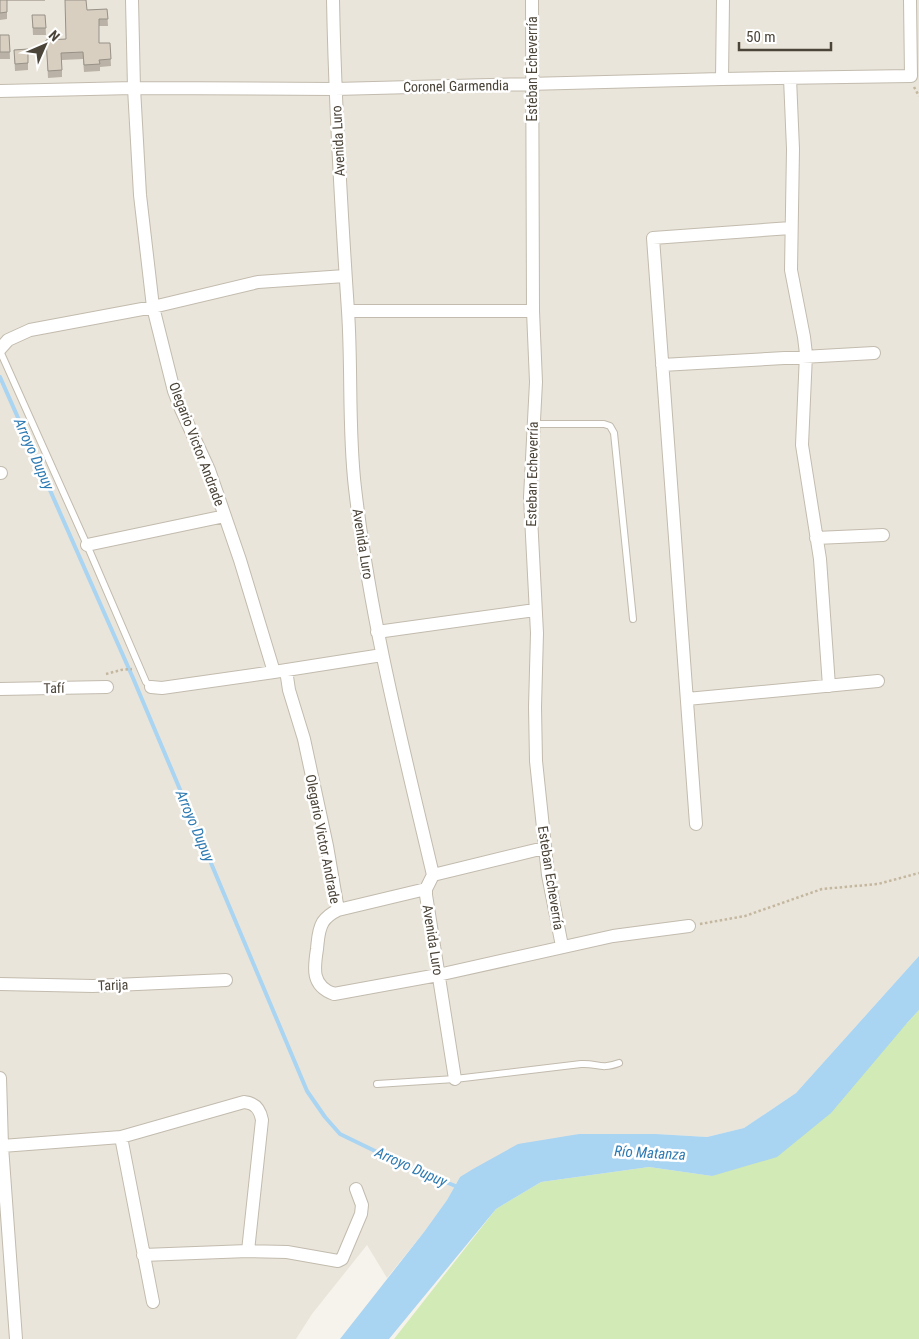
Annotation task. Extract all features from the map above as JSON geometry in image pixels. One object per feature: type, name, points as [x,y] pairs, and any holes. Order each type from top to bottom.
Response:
[{"type":"street","name":"Olegario Victor Andrade","points":[[132,0],[134,88],[140,195],[153,307],[180,409],[209,470],[280,671],[289,690],[302,731],[338,910],[329,915],[322,923],[314,970],[316,978],[322,988],[334,994],[438,974]]},
{"type":"street","name":"Avenida Luro","points":[[333,0],[335,89],[348,311],[351,443],[355,490],[377,632],[433,875],[426,889],[455,1079]]},
{"type":"street","name":"Esteban Echeverría","points":[[532,0],[536,360],[530,497],[535,610],[535,743],[544,848],[562,946]]},
{"type":"street","points":[[722,79],[723,0]]},
{"type":"street","name":"Coronel Garmendia","points":[[0,91],[134,88],[335,89],[911,76],[910,0]]},
{"type":"street","points":[[790,78],[793,149],[791,270],[804,337],[805,357],[802,445],[820,559],[829,686]]},
{"type":"street","points":[[696,824],[652,238],[791,228]]},
{"type":"street","points":[[0,350],[8,340],[30,330],[153,307],[258,282],[345,276]]},
{"type":"street","points":[[348,311],[534,311]]},
{"type":"street","points":[[662,365],[874,352]]},
{"type":"street","points":[[87,545],[225,516]]},
{"type":"street","points":[[816,538],[882,535]]},
{"type":"street","points":[[377,632],[535,610]]},
{"type":"street","points":[[151,687],[162,688],[382,655]]},
{"type":"street","points":[[687,699],[878,681]]},
{"type":"street","name":"Tafí","points":[[0,689],[107,687]]},
{"type":"street","points":[[433,875],[544,848]]},
{"type":"street","points":[[338,910],[426,889]]},
{"type":"street","points":[[438,974],[613,936],[689,926]]},
{"type":"street","name":"Tarija","points":[[0,984],[93,986],[226,980]]},
{"type":"street","points":[[0,1078],[2,1146],[16,1339]]},
{"type":"street","points":[[2,1146],[121,1138],[244,1102],[250,1103],[257,1107],[262,1120],[248,1251]]},
{"type":"street","points":[[121,1138],[153,1302]]},
{"type":"street","points":[[143,1255],[248,1251],[287,1252],[338,1261],[342,1259],[361,1214],[362,1205],[356,1189]]},
{"type":"lane","points":[[0,350],[146,682],[151,687]]},
{"type":"lane","points":[[534,424],[604,424],[610,426],[614,433],[633,619]]},
{"type":"lane","points":[[377,1084],[455,1079],[588,1063],[602,1067],[619,1063]]},
{"type":"path","points":[[121,670],[136,669]]},
{"type":"path","points":[[689,926],[745,916],[822,890],[878,884],[919,873]]},
{"type":"shaded area","points":[[0,0],[919,0],[919,956],[796,1093],[744,1128],[707,1137],[656,1134],[579,1134],[460,1177],[447,1200],[424,1232],[387,1278],[367,1245],[312,1314],[296,1339],[0,1339]]},
{"type":"green space","points":[[919,1010],[919,1339],[394,1339],[496,1209],[541,1182],[649,1167],[712,1176],[907,1023]]},
{"type":"water","name":"Río Matanza","points":[[919,956],[919,1010],[831,1113],[777,1157],[712,1176],[649,1167],[541,1182],[496,1209],[389,1339],[340,1339],[424,1232],[447,1200],[460,1177],[518,1144],[579,1134],[656,1134],[707,1137],[744,1128],[796,1093]]},
{"type":"building","points":[[0,0],[7,0],[7,12],[0,13]]},
{"type":"building","points":[[65,0],[86,0],[87,10],[107,9],[108,19],[99,19],[99,43],[110,43],[111,59],[99,60],[100,64],[84,65],[83,52],[61,53],[62,70],[48,71],[46,40],[66,39]]},
{"type":"building","points":[[32,15],[45,15],[46,28],[33,28]]},
{"type":"building","points":[[0,35],[9,35],[10,52],[0,52]]},
{"type":"building","points":[[28,49],[28,63],[15,64],[14,50]]},
{"type":"waterway","name":"Arroyo Dupuy","points":[[0,377],[133,678],[307,1091],[325,1117],[340,1134],[408,1167],[458,1187]]}]
